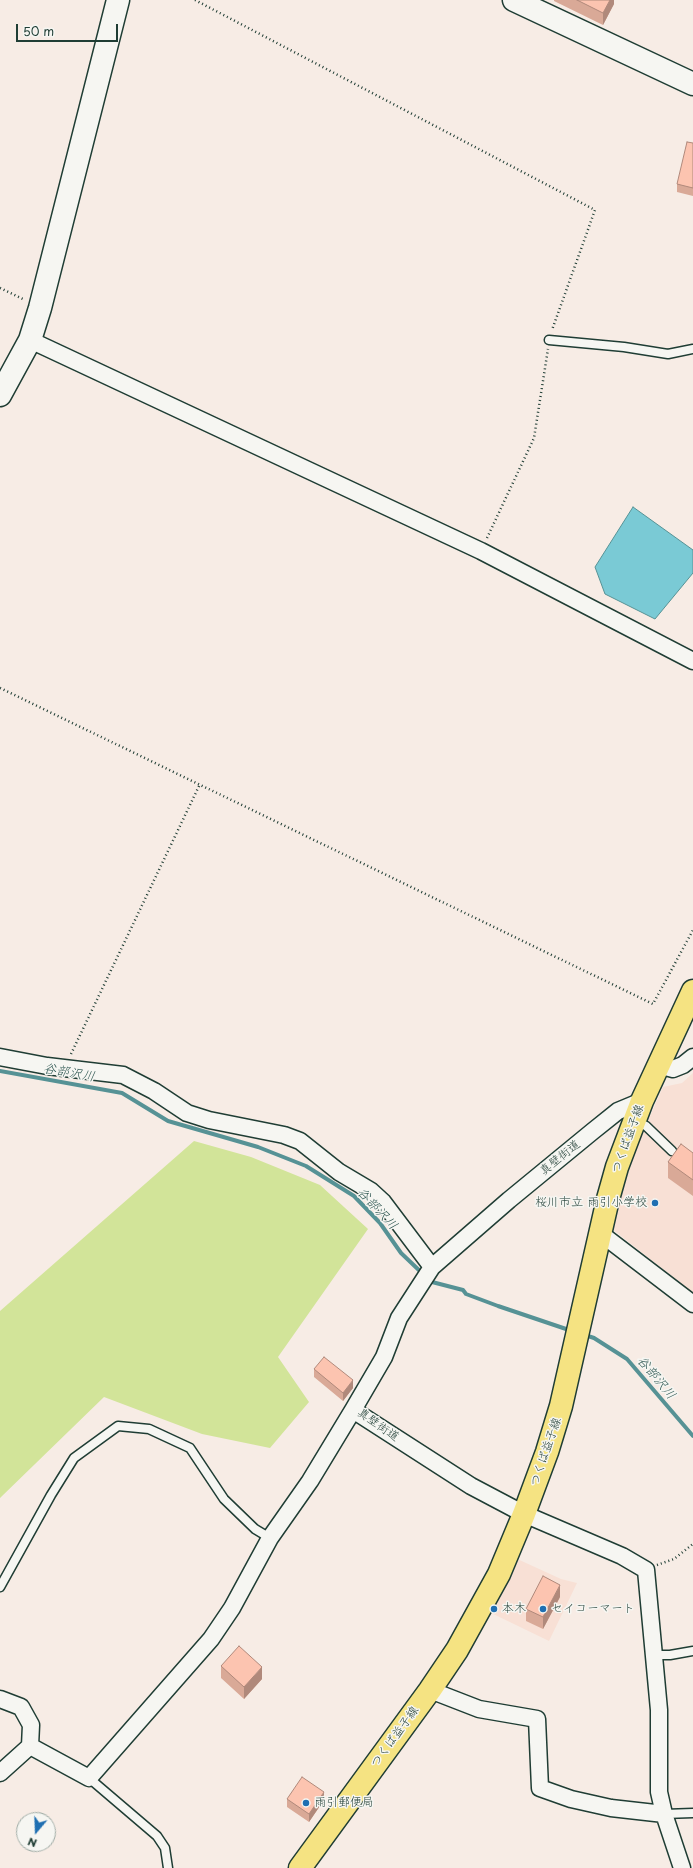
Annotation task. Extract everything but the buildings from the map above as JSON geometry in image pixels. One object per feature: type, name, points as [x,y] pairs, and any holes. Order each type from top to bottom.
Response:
[{"type":"main road","name":"つくば益子線","points":[[300,1868],[430,1690],[478,1614],[499,1574],[524,1514],[547,1452],[561,1406],[600,1232],[617,1167],[642,1101],[693,991]]},
{"type":"street","points":[[0,395],[30,340],[40,308],[118,0]]},
{"type":"street","points":[[514,0],[693,84]]},
{"type":"street","points":[[30,340],[481,551],[693,661]]},
{"type":"street","points":[[0,1057],[47,1066],[123,1075],[154,1091],[187,1113],[210,1120],[284,1135],[300,1141],[339,1172],[371,1191],[383,1202],[428,1274]]},
{"type":"street","points":[[658,1066],[673,1069],[683,1065],[693,1057]]},
{"type":"street","name":"真壁街道","points":[[642,1101],[618,1111],[593,1131],[509,1200],[428,1274],[399,1318],[384,1357],[353,1410],[471,1486],[524,1514],[622,1556],[646,1570]]},
{"type":"street","points":[[600,1232],[693,1304]]},
{"type":"street","points":[[30,1746],[89,1778],[211,1639],[232,1608],[270,1538],[310,1480],[353,1410]]},
{"type":"street","points":[[646,1570],[659,1710],[659,1792],[664,1814],[682,1868]]},
{"type":"street","points":[[430,1690],[479,1709],[537,1719],[540,1788],[571,1799],[611,1808],[664,1814]]},
{"type":"street","points":[[0,1699],[21,1707],[31,1725],[30,1746],[0,1773]]},
{"type":"lane","points":[[550,340],[668,354],[693,349]]},
{"type":"lane","points":[[634,1121],[646,1126],[672,1151]]},
{"type":"lane","points":[[0,1587],[51,1495],[74,1458],[118,1426],[149,1429],[190,1448],[224,1499],[255,1529],[270,1538]]},
{"type":"lane","points":[[654,1655],[670,1655],[693,1651]]},
{"type":"lane","points":[[89,1778],[157,1836],[165,1848],[168,1868]]},
{"type":"lane","points":[[664,1814],[693,1813]]},
{"type":"path","points":[[195,0],[595,210],[555,319],[550,340],[534,438],[481,551]]},
{"type":"path","points":[[0,288],[40,308]]},
{"type":"path","points":[[0,688],[653,1004],[693,930]]},
{"type":"path","points":[[65,1068],[200,784]]},
{"type":"path","points":[[646,1570],[674,1559],[693,1544]]},
{"type":"shaded area","name":"桜川市立 雨引小学校","points":[[693,1073],[693,1293],[611,1228],[623,1177],[663,1087],[682,1083]]},
{"type":"shaded area","points":[[513,1557],[561,1579],[577,1583],[549,1641],[487,1611]]},
{"type":"green space","points":[[194,1141],[251,1157],[320,1185],[368,1229],[278,1357],[309,1402],[270,1448],[202,1434],[104,1397],[0,1498],[0,1311]]},
{"type":"water","points":[[633,507],[693,550],[693,573],[655,619],[605,594],[595,567]]},
{"type":"waterway","name":"谷部沢川","points":[[0,1071],[122,1093],[168,1121],[258,1147],[306,1166],[354,1196],[380,1223],[401,1253],[423,1274]]},
{"type":"waterway","name":"谷部沢川","points":[[428,1278],[432,1282],[463,1290],[466,1294],[572,1331]]},
{"type":"waterway","name":"谷部沢川","points":[[585,1335],[594,1338],[627,1359],[693,1436]]},
{"type":"place","name":"桜川市立 雨引小学校","points":[[655,1203]]},
{"type":"place","name":"本木","points":[[494,1609]]},
{"type":"place","name":"セイコーマート","points":[[543,1609]]},
{"type":"place","name":"雨引郵便局","points":[[306,1803]]}]
